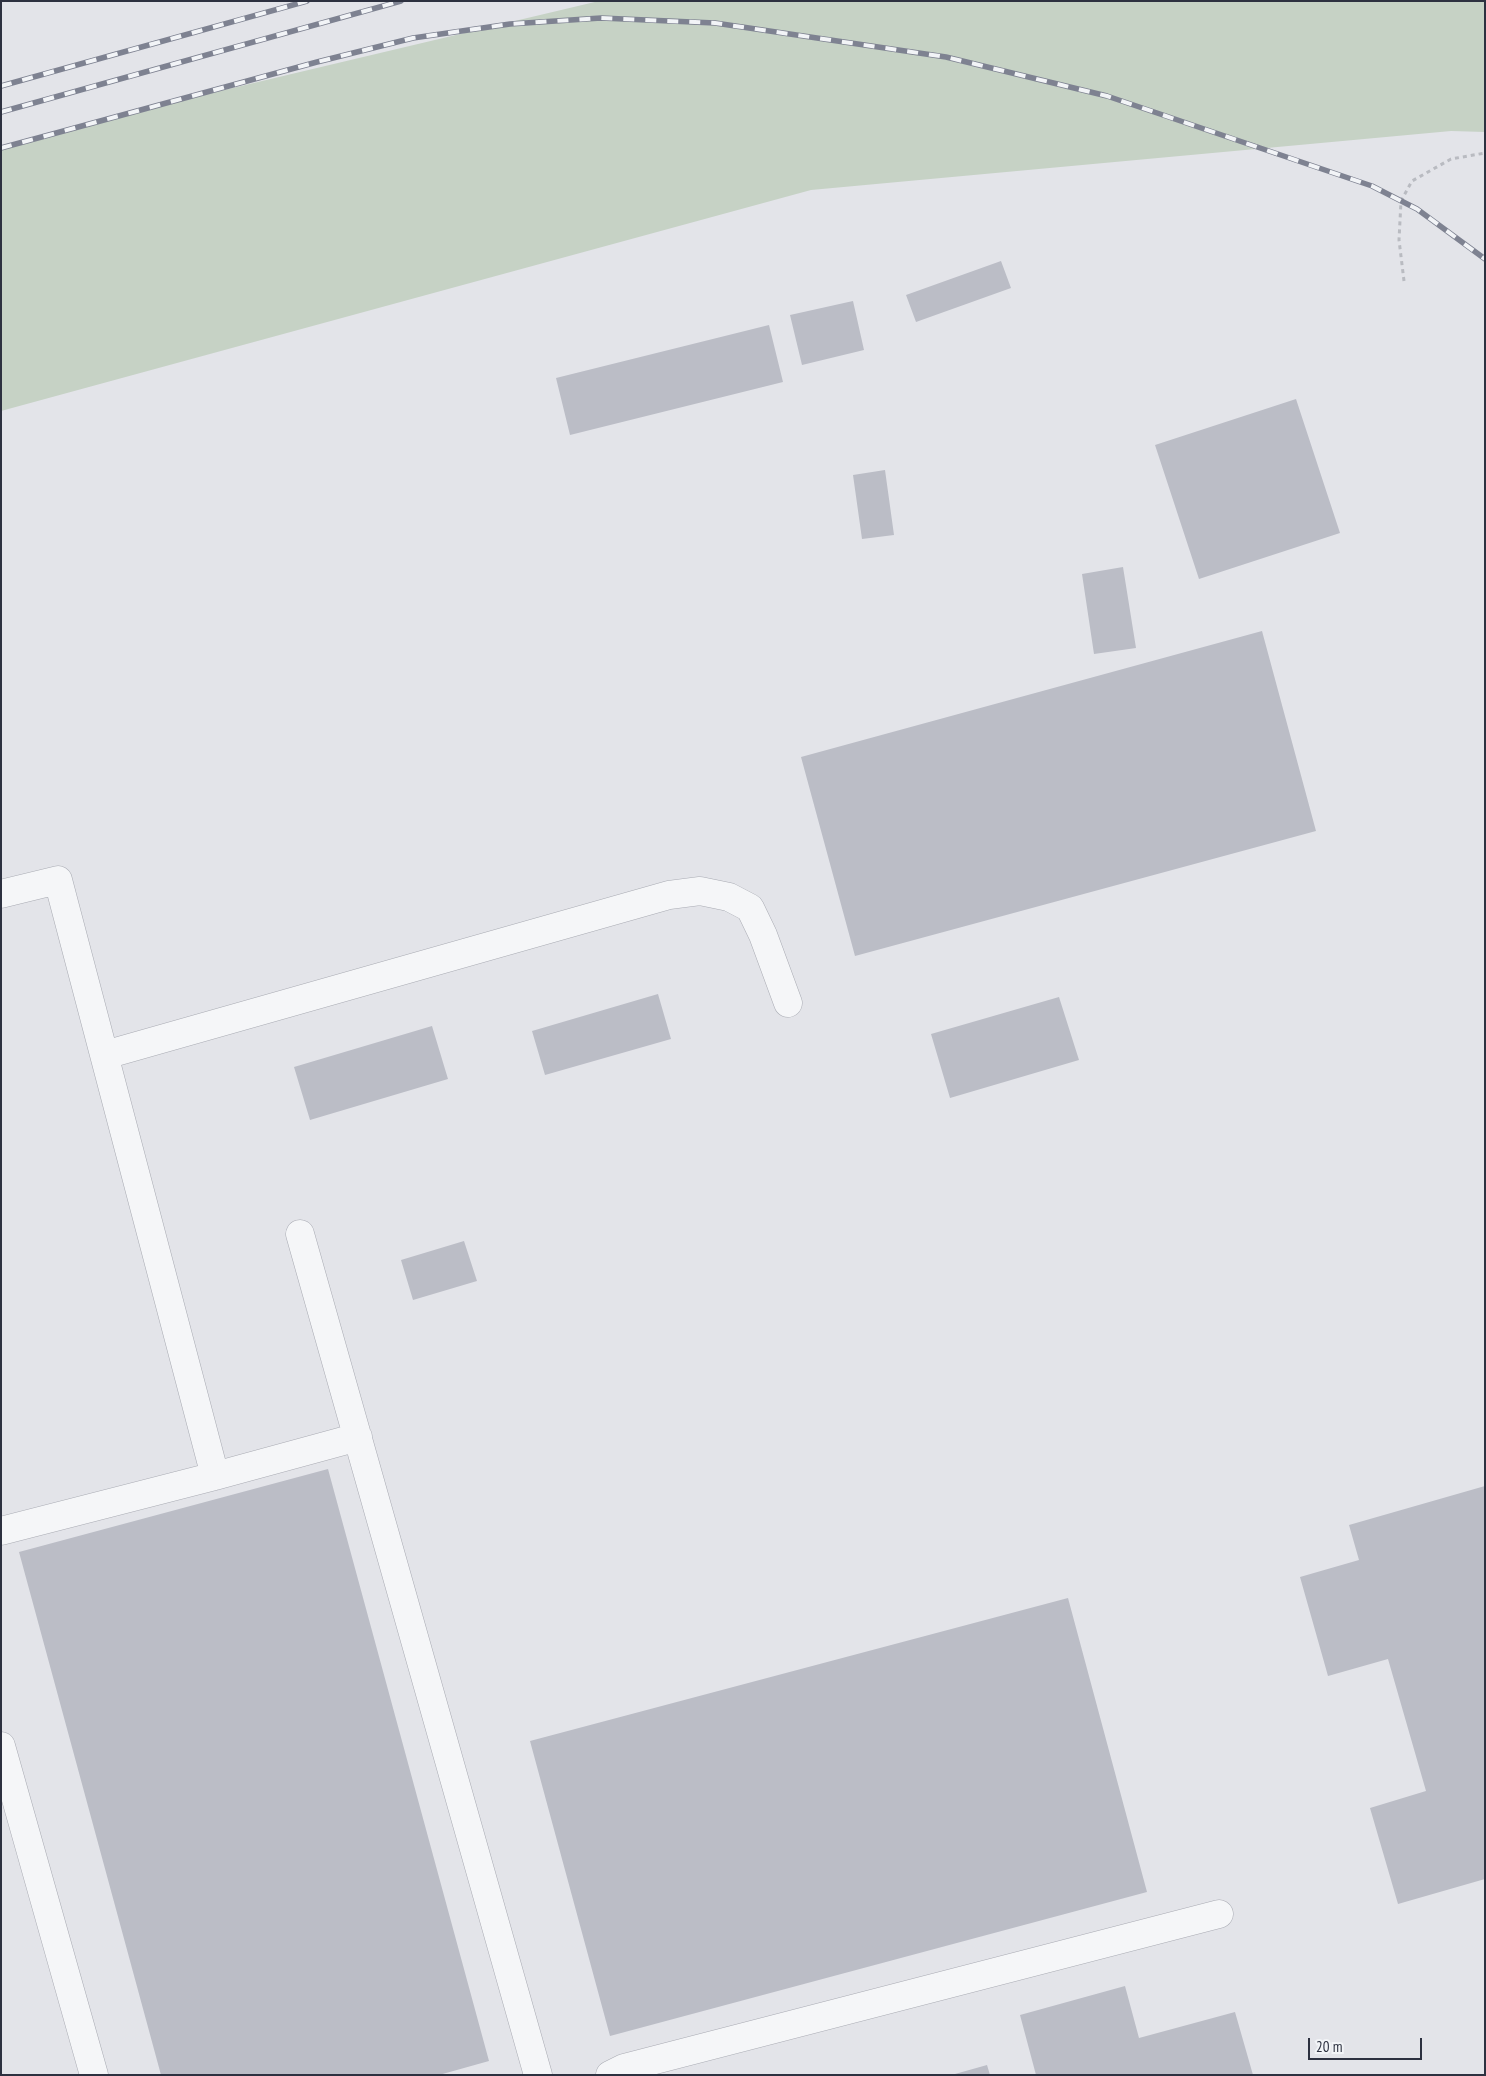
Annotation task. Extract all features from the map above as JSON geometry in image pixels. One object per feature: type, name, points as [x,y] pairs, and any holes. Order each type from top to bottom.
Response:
[{"type":"lane","points":[[1,894],[58,880],[215,1476]]},
{"type":"lane","points":[[105,1055],[659,898],[700,890],[729,897],[750,908],[763,935],[788,1003]]},
{"type":"lane","points":[[300,1234],[538,2075]]},
{"type":"lane","points":[[1,1530],[215,1476],[358,1436]]},
{"type":"lane","points":[[1,1746],[94,2075]]},
{"type":"lane","points":[[610,2075],[624,2068],[1219,1914]]},
{"type":"path","points":[[1404,281],[1399,240],[1401,201],[1412,181],[1451,159],[1485,153]]},
{"type":"green space","points":[[599,1],[1485,1],[1485,132],[1451,131],[811,190],[1,411],[1,150],[140,110]]},
{"type":"building","points":[[1001,261],[1011,288],[916,322],[906,295]]},
{"type":"building","points":[[853,301],[864,350],[802,365],[790,315]]},
{"type":"building","points":[[769,325],[783,382],[570,435],[556,378]]},
{"type":"building","points":[[1296,399],[1340,533],[1199,579],[1155,445]]},
{"type":"building","points":[[885,470],[894,535],[862,539],[853,475]]},
{"type":"building","points":[[1123,567],[1136,648],[1094,654],[1082,574]]},
{"type":"building","points":[[1262,631],[1316,831],[855,956],[801,757]]},
{"type":"building","points":[[658,994],[671,1039],[545,1075],[532,1031]]},
{"type":"building","points":[[1059,997],[1079,1060],[950,1098],[931,1034]]},
{"type":"building","points":[[432,1026],[448,1079],[310,1120],[294,1067]]},
{"type":"building","points":[[464,1241],[477,1281],[413,1300],[401,1260]]},
{"type":"building","points":[[328,1469],[489,2061],[439,2075],[161,2075],[19,1552]]},
{"type":"building","points":[[1485,1486],[1485,1879],[1398,1904],[1370,1808],[1426,1791],[1388,1659],[1328,1676],[1300,1577],[1359,1560],[1349,1525]]},
{"type":"building","points":[[1068,1598],[1147,1892],[610,2036],[530,1741]]},
{"type":"building","points":[[1125,1986],[1139,2038],[1235,2012],[1253,2075],[1036,2075],[1020,2015]]},
{"type":"building","points":[[987,2065],[990,2075],[955,2075],[955,2074]]},
{"type":"railway","points":[[1,86],[307,1]]},
{"type":"railway","points":[[1,112],[401,1]]},
{"type":"railway","points":[[1,148],[317,62],[413,38],[510,24],[601,18],[715,23],[946,57],[1107,96],[1372,186],[1417,209],[1485,259]]}]
